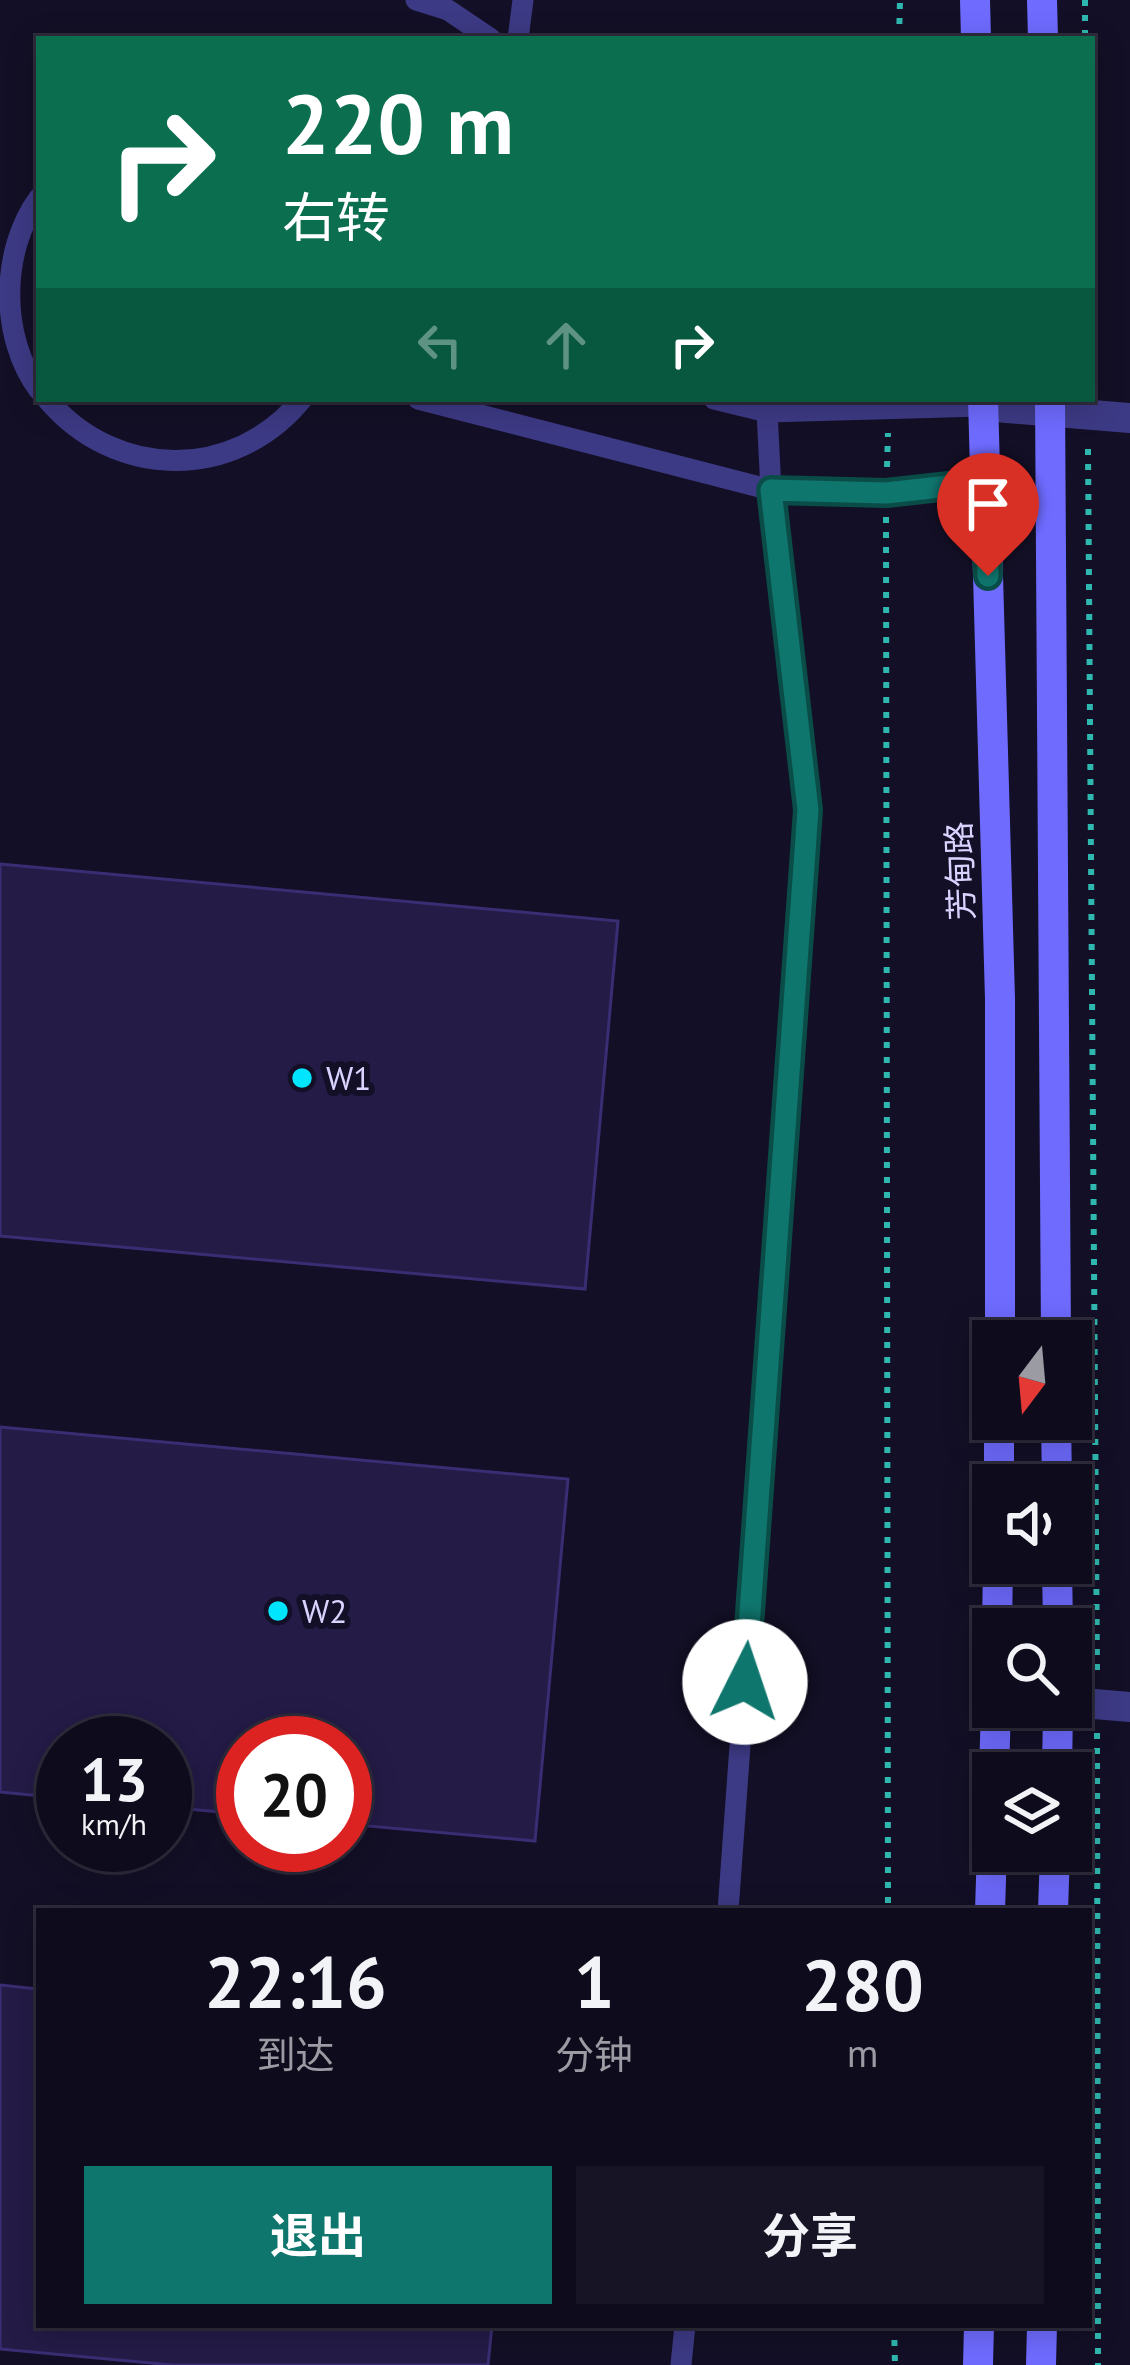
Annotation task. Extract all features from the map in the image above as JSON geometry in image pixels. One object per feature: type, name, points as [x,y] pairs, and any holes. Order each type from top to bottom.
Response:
[{"type":"main road","points":[[975,0],[976,36]]},
{"type":"main road","points":[[1042,0],[1043,36]]},
{"type":"main road","name":"芳甸路","points":[[983,402],[1000,999],[1000,1320]]},
{"type":"main road","points":[[1050,405],[1056,1320]]},
{"type":"main road","points":[[990,1908],[991,1872]]},
{"type":"main road","points":[[1053,1908],[1054,1872]]},
{"type":"main road","points":[[978,2365],[979,2328]]},
{"type":"main road","points":[[1041,2365],[1042,2328]]},
{"type":"street","points":[[983,402],[1050,405],[1130,418]]},
{"type":"street","points":[[1092,1703],[1130,1707]]},
{"type":"lane","points":[[416,0],[448,10],[486,36]]},
{"type":"lane","points":[[518,36],[524,0]]},
{"type":"lane","points":[[36,202],[22,222],[6,305],[25,372],[36,385]]},
{"type":"lane","points":[[50,402],[68,424],[103,446],[159,461],[200,460],[255,441],[284,421],[300,402]]},
{"type":"lane","points":[[430,402],[771,490],[886,493],[985,482]]},
{"type":"lane","points":[[728,1908],[808,810],[764,405],[889,409],[983,402]]},
{"type":"lane","points":[[681,2365],[686,2328]]},
{"type":"path","points":[[898,36],[900,0]]},
{"type":"path","points":[[1085,0],[1085,36]]},
{"type":"path","points":[[888,1908],[889,409]]},
{"type":"path","points":[[1084,1608],[1088,414]]},
{"type":"path","points":[[1085,1728],[1088,1908]]},
{"type":"path","points":[[1092,2081],[1098,2365]]},
{"type":"path","points":[[895,2328],[895,2365]]},
{"type":"building","name":"W1","points":[[0,864],[618,921],[585,1289],[0,1236]]},
{"type":"building","name":"W2","points":[[0,1427],[568,1479],[535,1841],[372,1826],[372,1716],[216,1716],[216,1812],[192,1809],[192,1716],[36,1716],[36,1795],[0,1792]]},
{"type":"building","points":[[0,1985],[36,1989],[36,2328],[492,2328],[488,2365],[172,2365],[0,2349]]},
{"type":"place","name":"W1","points":[[302,1078]]},
{"type":"place","name":"W2","points":[[278,1611]]},
{"type":"route","points":[[745,1682],[808,810],[771,490],[886,493],[985,482],[988,576]]}]
